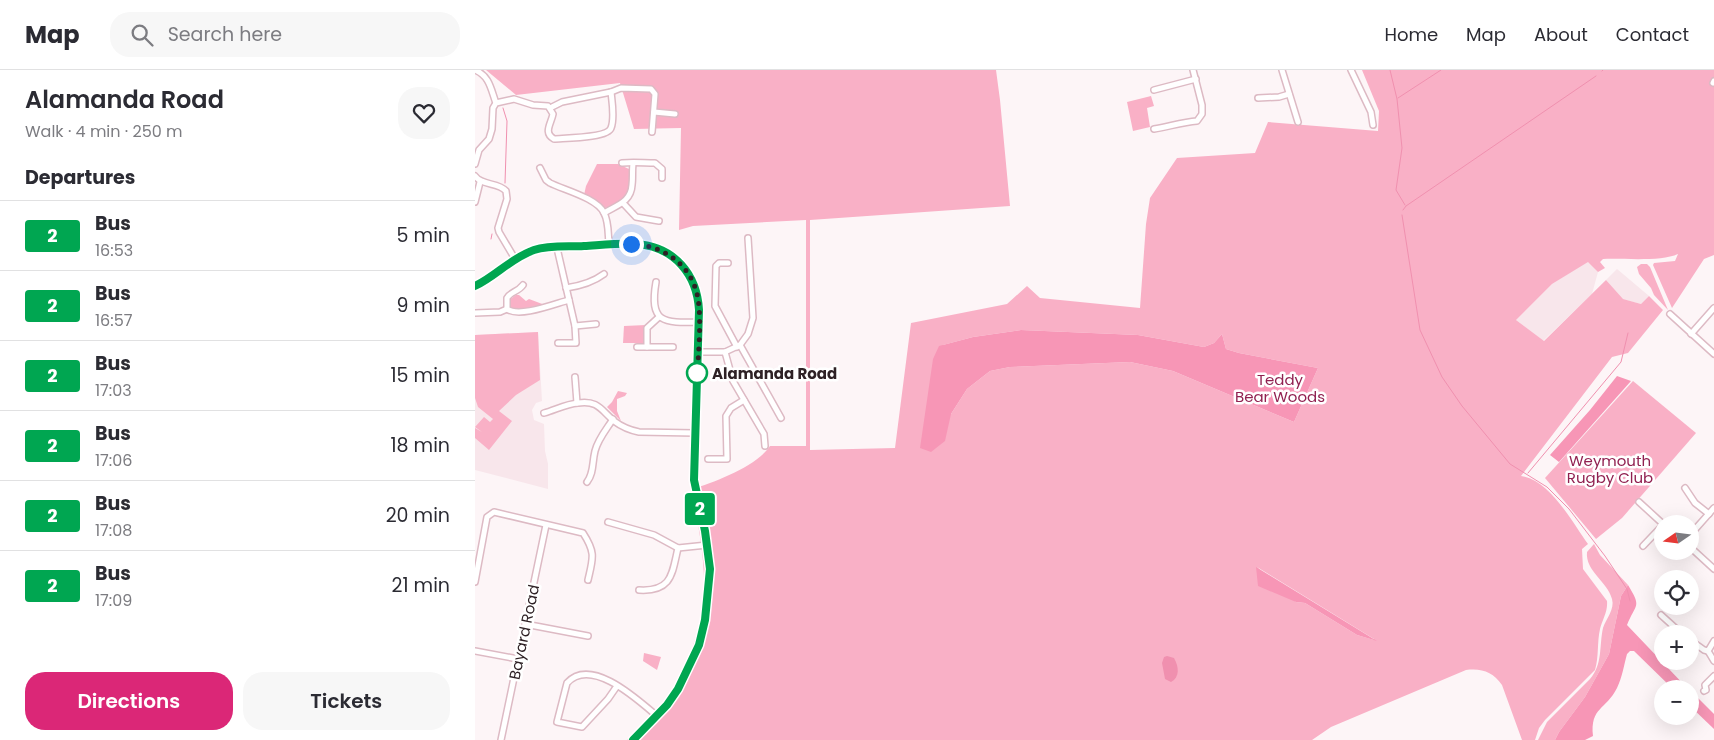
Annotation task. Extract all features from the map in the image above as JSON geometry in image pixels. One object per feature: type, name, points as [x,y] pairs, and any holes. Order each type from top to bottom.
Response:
[{"type":"street","points":[[475,70],[488,80],[497,103]]},
{"type":"street","points":[[1154,129],[1175,126],[1183,122],[1197,121],[1202,114],[1202,105],[1193,70]]},
{"type":"street","points":[[1282,70],[1298,122]]},
{"type":"street","points":[[1351,70],[1371,112],[1373,125]]},
{"type":"street","points":[[1153,90],[1196,79]]},
{"type":"street","points":[[551,108],[561,102],[611,92],[621,88],[651,89],[655,94],[652,132]]},
{"type":"street","points":[[551,108],[553,116],[548,131],[549,136],[554,139],[605,134],[612,127],[611,92]]},
{"type":"street","points":[[1258,98],[1279,97],[1289,94]]},
{"type":"street","points":[[475,164],[478,146],[489,139],[492,129],[493,108],[497,103],[514,100],[551,108]]},
{"type":"street","points":[[654,112],[675,114]]},
{"type":"street","points":[[622,162],[658,164],[662,169],[662,178]]},
{"type":"street","points":[[604,213],[623,203],[631,192],[633,164]]},
{"type":"street","points":[[540,168],[545,180],[589,200],[600,208],[604,213],[609,244]]},
{"type":"street","points":[[475,176],[480,182],[506,190],[507,199],[498,228],[515,259]]},
{"type":"street","points":[[475,202],[480,182]]},
{"type":"street","points":[[623,203],[636,218],[659,221]]},
{"type":"street","points":[[698,352],[725,352],[738,346],[748,334],[753,318],[748,238]]},
{"type":"street","points":[[475,286],[515,259],[535,250],[609,244],[639,244],[653,247],[675,259],[687,272],[697,290],[699,322],[694,480],[707,545],[710,569],[709,592],[699,645],[678,689],[657,716],[633,740]]},
{"type":"street","points":[[557,248],[575,326],[576,343],[558,343]]},
{"type":"street","points":[[728,263],[719,263],[716,266],[715,306],[781,418]]},
{"type":"street","points":[[566,288],[586,284],[604,274]]},
{"type":"street","points":[[657,282],[655,302],[656,313],[659,317],[669,322],[699,322]]},
{"type":"street","points":[[507,309],[508,296],[519,291],[523,285]]},
{"type":"street","points":[[519,291],[525,296]]},
{"type":"street","points":[[507,309],[511,312],[519,312],[569,300]]},
{"type":"street","points":[[1691,334],[1714,308]]},
{"type":"street","points":[[475,313],[500,312],[507,309]]},
{"type":"street","points":[[1669,314],[1714,354]]},
{"type":"street","points":[[647,347],[647,328],[659,317]]},
{"type":"street","points":[[575,326],[596,324]]},
{"type":"street","points":[[637,347],[673,347]]},
{"type":"street","points":[[725,352],[733,381],[764,434],[765,446]]},
{"type":"street","points":[[575,377],[577,403]]},
{"type":"street","points":[[708,459],[727,459],[726,416],[731,408],[744,400]]},
{"type":"street","points":[[544,413],[577,403],[592,403],[599,406],[613,420],[625,428],[639,432],[695,433]]},
{"type":"street","points":[[587,482],[592,475],[595,450],[599,439],[613,420]]},
{"type":"street","points":[[1685,488],[1695,503],[1709,514]]},
{"type":"street","points":[[1639,502],[1654,516]]},
{"type":"street","points":[[1699,525],[1714,508]]},
{"type":"street","points":[[475,582],[487,517],[494,512],[583,533],[590,544],[593,556],[588,580]]},
{"type":"street","points":[[608,522],[655,535],[678,548],[707,545]]},
{"type":"street","name":"Bayard Road","points":[[501,740],[546,525]]},
{"type":"street","points":[[1643,546],[1654,534]]},
{"type":"street","points":[[639,590],[653,590],[661,587],[671,577],[678,548]]},
{"type":"street","points":[[1699,555],[1714,569]]},
{"type":"street","points":[[1661,615],[1672,625]]},
{"type":"street","points":[[525,624],[588,636]]},
{"type":"street","points":[[1708,651],[1714,641]]},
{"type":"street","points":[[1699,646],[1708,651],[1714,661]]},
{"type":"street","points":[[475,651],[518,659]]},
{"type":"street","points":[[617,686],[608,699],[582,727],[557,722],[565,686],[571,678],[583,674],[599,676],[617,686],[657,716]]},
{"type":"street","points":[[1704,691],[1706,690],[1703,683],[1714,676]]},
{"type":"shaded area","points":[[1588,261],[1598,272],[1592,294],[1543,341],[1516,320],[1552,284]]},
{"type":"shaded area","points":[[1617,269],[1649,296],[1641,304],[1622,299],[1606,280]]},
{"type":"shaded area","points":[[538,332],[542,401],[536,403],[532,410],[534,420],[544,424],[545,451],[548,464],[548,489],[475,470],[475,335]]},
{"type":"shaded area","points":[[1164,657],[1174,658],[1178,668],[1176,677],[1171,682],[1165,679],[1162,663]]},
{"type":"green space","points":[[486,70],[996,70],[1010,206],[810,220],[810,450],[895,448],[911,323],[1007,304],[1027,286],[1040,298],[1140,308],[1146,224],[1150,198],[1177,158],[1255,153],[1268,122],[1378,131],[1379,111],[1362,70],[1714,70],[1714,255],[1704,259],[1672,308],[1653,265],[1654,263],[1675,261],[1678,254],[1652,259],[1603,259],[1600,262],[1605,268],[1598,272],[1588,262],[1552,284],[1516,320],[1544,341],[1606,280],[1623,299],[1641,304],[1649,296],[1663,310],[1628,353],[1612,357],[1521,476],[1532,479],[1551,493],[1588,544],[1582,549],[1583,569],[1607,601],[1607,609],[1599,634],[1595,670],[1545,720],[1539,728],[1535,740],[1522,740],[1499,681],[1491,674],[1482,670],[1466,670],[1331,727],[1312,740],[627,740],[656,711],[671,692],[690,655],[698,629],[703,602],[704,576],[692,489],[723,478],[746,467],[770,446],[806,446],[806,220],[693,226],[679,230],[681,128],[634,129],[620,83],[516,95]],"holes":[[[1021,330],[1138,335],[1204,347],[1214,343],[1222,334],[1226,349],[1318,368],[1294,422],[1173,371],[1130,362],[1010,367],[990,371],[967,389],[951,414],[943,345],[973,337]],[[1257,567],[1374,639],[1374,640],[1357,635],[1305,603],[1296,602]]]},
{"type":"green space","points":[[1151,96],[1154,106],[1147,108],[1150,127],[1133,131],[1127,102]]},
{"type":"green space","points":[[597,164],[618,164],[629,169],[629,184],[626,195],[619,203],[613,206],[605,208],[584,195],[586,186]]},
{"type":"green space","points":[[1641,264],[1647,264],[1650,267],[1668,310],[1639,274],[1637,267]]},
{"type":"green space","points":[[519,295],[526,301],[529,299],[545,305],[518,311],[510,309],[509,300]]},
{"type":"green space","points":[[646,325],[644,343],[623,343],[624,326]]},
{"type":"green space","name":"Teddy Bear Woods","points":[[1021,330],[1138,335],[1204,347],[1214,343],[1222,334],[1226,349],[1318,368],[1294,422],[1173,371],[1130,362],[1010,367],[990,371],[967,389],[951,414],[945,441],[931,452],[920,448],[933,359],[939,346],[973,337]]},
{"type":"green space","points":[[538,332],[540,380],[516,395],[499,411],[512,421],[489,450],[475,438],[475,428],[482,432],[475,427],[484,417],[490,422],[493,419],[478,407],[475,398],[475,335]]},
{"type":"green space","points":[[1617,376],[1631,381],[1559,462],[1550,455]]},
{"type":"green space","name":"Weymouth Rugby Club","points":[[1633,381],[1696,433],[1622,518],[1596,539],[1545,478]]},
{"type":"green space","points":[[618,391],[627,393],[625,396],[617,399],[617,411],[621,421],[607,407]]},
{"type":"green space","points":[[1594,544],[1600,555],[1628,585],[1621,596],[1609,654],[1585,697],[1555,740],[1538,740],[1547,722],[1590,679],[1599,661],[1603,628],[1613,603],[1610,593],[1593,571],[1587,559],[1587,552]]},
{"type":"green space","points":[[1256,567],[1377,641],[1357,635],[1305,603],[1296,602],[1258,586]]},
{"type":"green space","points":[[1628,585],[1635,598],[1636,605],[1627,625],[1654,653],[1654,670],[1670,670],[1679,680],[1664,680],[1634,651],[1630,651],[1627,654],[1617,688],[1596,714],[1593,736],[1585,740],[1555,740],[1585,697],[1609,654],[1621,596]]},
{"type":"green space","points":[[644,653],[661,657],[657,670],[643,661]]},
{"type":"green space","points":[[1699,699],[1714,714],[1714,729],[1699,715]]},
{"type":"waterway","points":[[1390,70],[1397,99],[1402,148],[1396,190],[1405,205]]},
{"type":"waterway","points":[[1398,98],[1441,70]]},
{"type":"waterway","points":[[1403,210],[1406,206],[1596,76]]},
{"type":"waterway","points":[[503,108],[507,121],[505,183]]},
{"type":"waterway","points":[[1402,215],[1420,330],[1442,377],[1462,406],[1510,464],[1547,487],[1569,509],[1605,556],[1627,589],[1630,601]]},
{"type":"waterway","points":[[491,239],[492,234]]},
{"type":"waterway","points":[[1528,473],[1621,362],[1628,333]]},
{"type":"bus line","name":"2","points":[[475,286],[515,259],[535,250],[543,248],[639,244],[653,247],[675,259],[687,272],[697,290],[699,310],[694,480],[707,545],[710,569],[709,592],[699,645],[678,689],[667,705],[633,740]]},
{"type":"place","name":"Alamanda Road","points":[[697,373]]},
{"type":"route","points":[[631,244],[653,247],[667,253],[681,265],[693,281],[699,300],[697,379],[697,373]]}]
